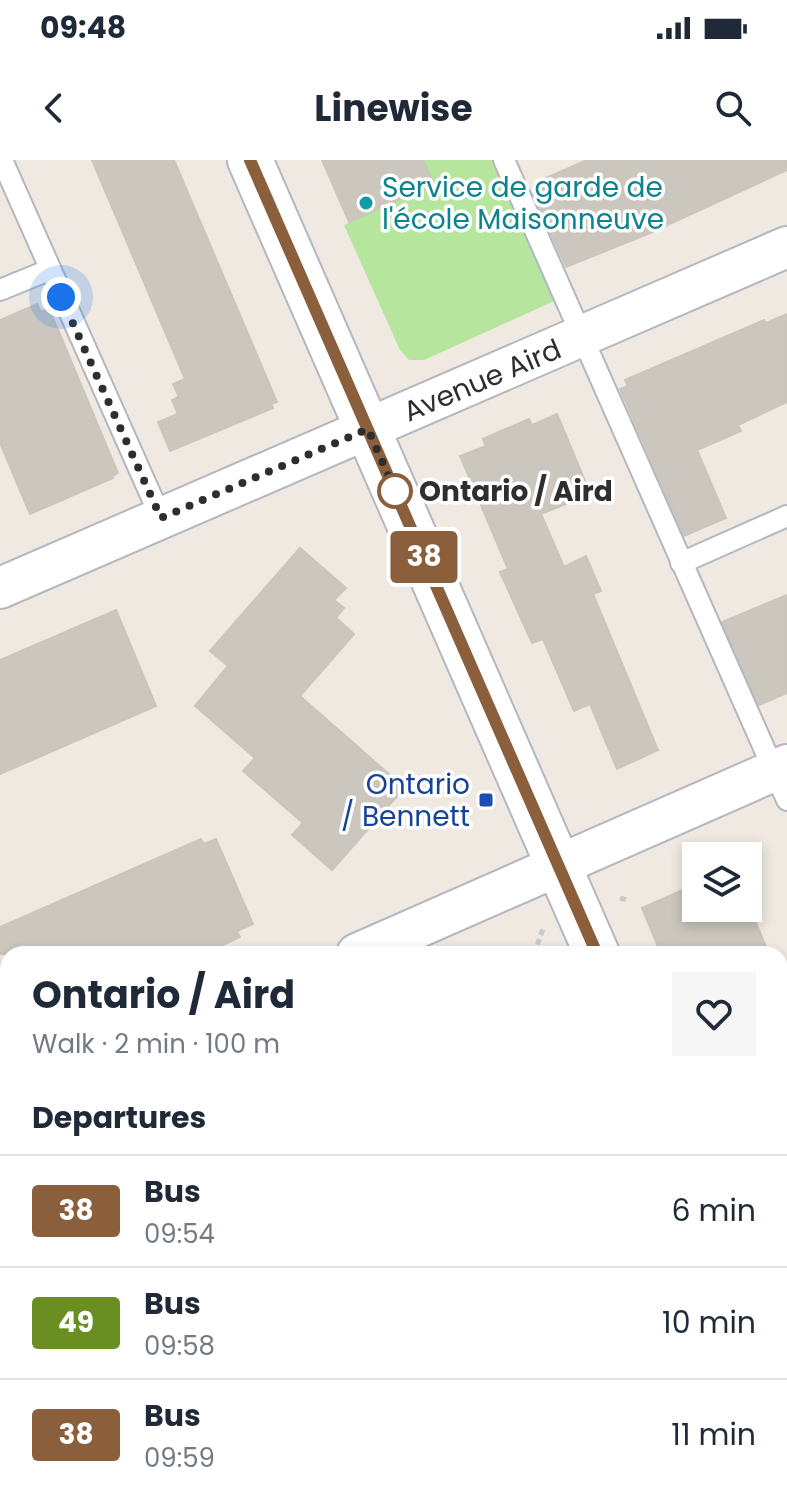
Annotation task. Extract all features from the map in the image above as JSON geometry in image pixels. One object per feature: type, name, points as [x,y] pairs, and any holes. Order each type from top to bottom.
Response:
[{"type":"main road","points":[[250,160],[593,946]]},
{"type":"street","name":"Avenue Aird","points":[[0,588],[787,247]]},
{"type":"street","points":[[375,946],[557,864],[783,779]]},
{"type":"lane","points":[[2,160],[161,518]]},
{"type":"lane","points":[[504,160],[681,563],[783,779]]},
{"type":"lane","points":[[0,290],[49,270]]},
{"type":"lane","points":[[681,563],[787,516]]},
{"type":"green space","points":[[423,160],[504,160],[563,297],[424,360],[409,360],[400,350],[344,225],[434,184]]},
{"type":"building","points":[[92,160],[174,160],[277,402],[271,404],[273,408],[170,451],[158,422],[178,414],[172,400],[179,397],[173,384],[185,379]]},
{"type":"building","name":"Service de garde de l'école Maisonneuve","points":[[322,160],[423,160],[434,184],[349,222]]},
{"type":"building","points":[[587,160],[787,160],[787,170],[650,233],[566,267],[533,194],[543,190],[539,181]]},
{"type":"building","points":[[37,304],[41,312],[49,308],[118,473],[113,478],[30,514],[0,443],[0,320]]},
{"type":"building","points":[[787,314],[787,402],[738,425],[741,431],[697,450],[726,518],[684,536],[620,389],[628,386],[625,380],[764,320],[766,323]]},
{"type":"building","points":[[557,414],[588,488],[564,498],[566,504],[541,514],[564,567],[586,556],[601,591],[593,594],[658,750],[617,769],[590,704],[574,711],[543,639],[532,643],[500,572],[508,569],[460,456],[486,446],[483,439],[501,431],[529,419],[532,425]]},
{"type":"building","points":[[300,548],[346,588],[334,600],[344,608],[336,618],[354,634],[300,696],[399,783],[399,794],[332,870],[292,835],[303,823],[243,771],[255,758],[195,706],[228,666],[210,651]]},
{"type":"building","points":[[787,595],[787,693],[759,705],[722,622]]},
{"type":"building","points":[[116,610],[156,706],[0,774],[0,660]]},
{"type":"building","points":[[201,839],[204,844],[216,839],[253,924],[237,931],[240,937],[220,946],[0,946],[0,927]]},
{"type":"building","points":[[682,890],[682,922],[756,922],[766,946],[658,946],[642,908]]},
{"type":"bus line","name":"38","points":[[250,160],[593,946]]},
{"type":"place","name":"Service de garde de l'école Maisonneuve","points":[[366,203]]},
{"type":"place","name":"Ontario / Aird","points":[[395,491]]},
{"type":"place","name":"Ontario / Bennett","points":[[486,800]]},
{"type":"route","points":[[61,297],[161,518],[368,429],[399,500],[395,491]]}]
